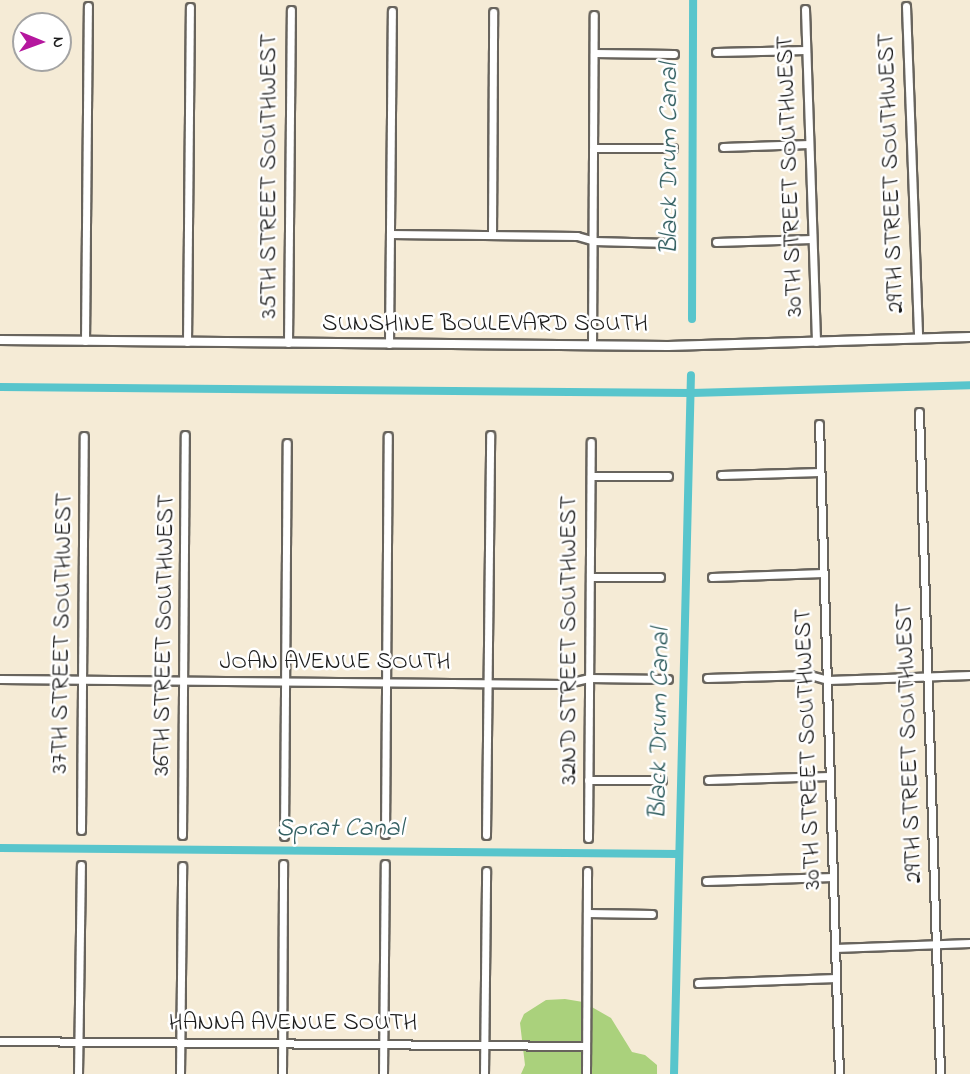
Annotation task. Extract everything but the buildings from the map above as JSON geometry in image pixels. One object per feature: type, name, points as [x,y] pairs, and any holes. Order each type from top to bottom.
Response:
[{"type":"street","points":[[85,341],[88,6]]},
{"type":"street","name":"29TH STREET SOUTHWEST","points":[[906,6],[918,338]]},
{"type":"street","points":[[187,342],[190,7]]},
{"type":"street","name":"30TH STREET SOUTHWEST","points":[[805,9],[816,342]]},
{"type":"street","name":"35TH STREET SOUTHWEST","points":[[288,343],[291,10]]},
{"type":"street","points":[[389,344],[392,12]]},
{"type":"street","points":[[492,235],[493,12]]},
{"type":"street","points":[[592,345],[594,15]]},
{"type":"street","points":[[716,52],[806,50]]},
{"type":"street","points":[[594,53],[674,54]]},
{"type":"street","points":[[723,147],[809,144]]},
{"type":"street","points":[[594,148],[673,148]]},
{"type":"street","points":[[390,234],[577,236],[594,241],[669,243]]},
{"type":"street","points":[[716,242],[812,239]]},
{"type":"street","name":"SUNSHINE BOULEVARD SOUTH","points":[[0,340],[592,345],[970,337]]},
{"type":"street","name":"29TH STREET SOUTHWEST","points":[[919,412],[940,1074]]},
{"type":"street","name":"30TH STREET SOUTHWEST","points":[[819,423],[839,1074]]},
{"type":"street","name":"36TH STREET SOUTHWEST","points":[[182,835],[185,435]]},
{"type":"street","points":[[486,835],[490,435]]},
{"type":"street","name":"37TH STREET SOUTHWEST","points":[[81,830],[84,436]]},
{"type":"street","points":[[385,834],[388,436]]},
{"type":"street","name":"32ND STREET SOUTHWEST","points":[[588,838],[591,442]]},
{"type":"street","points":[[284,836],[287,443]]},
{"type":"street","points":[[722,475],[820,472]]},
{"type":"street","points":[[591,476],[668,476]]},
{"type":"street","points":[[712,577],[823,573]]},
{"type":"street","points":[[590,576],[660,577]]},
{"type":"street","points":[[707,678],[810,675],[828,681],[970,675]]},
{"type":"street","name":"JOAN AVENUE SOUTH","points":[[0,680],[563,684],[589,678],[668,679]]},
{"type":"street","points":[[708,780],[829,776]]},
{"type":"street","points":[[588,780],[662,780]]},
{"type":"street","points":[[282,1074],[283,864]]},
{"type":"street","points":[[383,1074],[385,864]]},
{"type":"street","points":[[78,1074],[81,865]]},
{"type":"street","points":[[180,1074],[182,866]]},
{"type":"street","points":[[484,1074],[486,871]]},
{"type":"street","points":[[586,1074],[587,871]]},
{"type":"street","points":[[706,881],[833,877]]},
{"type":"street","points":[[587,913],[652,914]]},
{"type":"street","points":[[835,948],[970,944]]},
{"type":"street","points":[[698,983],[836,978]]},
{"type":"street","name":"HANNA AVENUE SOUTH","points":[[0,1041],[586,1046]]},
{"type":"green space","points":[[565,999],[583,1002],[611,1018],[632,1052],[645,1055],[657,1065],[657,1074],[521,1074],[525,1065],[520,1023],[524,1014],[546,1000]]},
{"type":"waterway","name":"Black Drum Canal","points":[[692,319],[693,0]]},
{"type":"waterway","name":"Black Drum Canal","points":[[674,1074],[691,375]]},
{"type":"waterway","points":[[0,387],[691,393],[970,385]]},
{"type":"waterway","name":"Sprat Canal","points":[[0,848],[679,854]]}]
